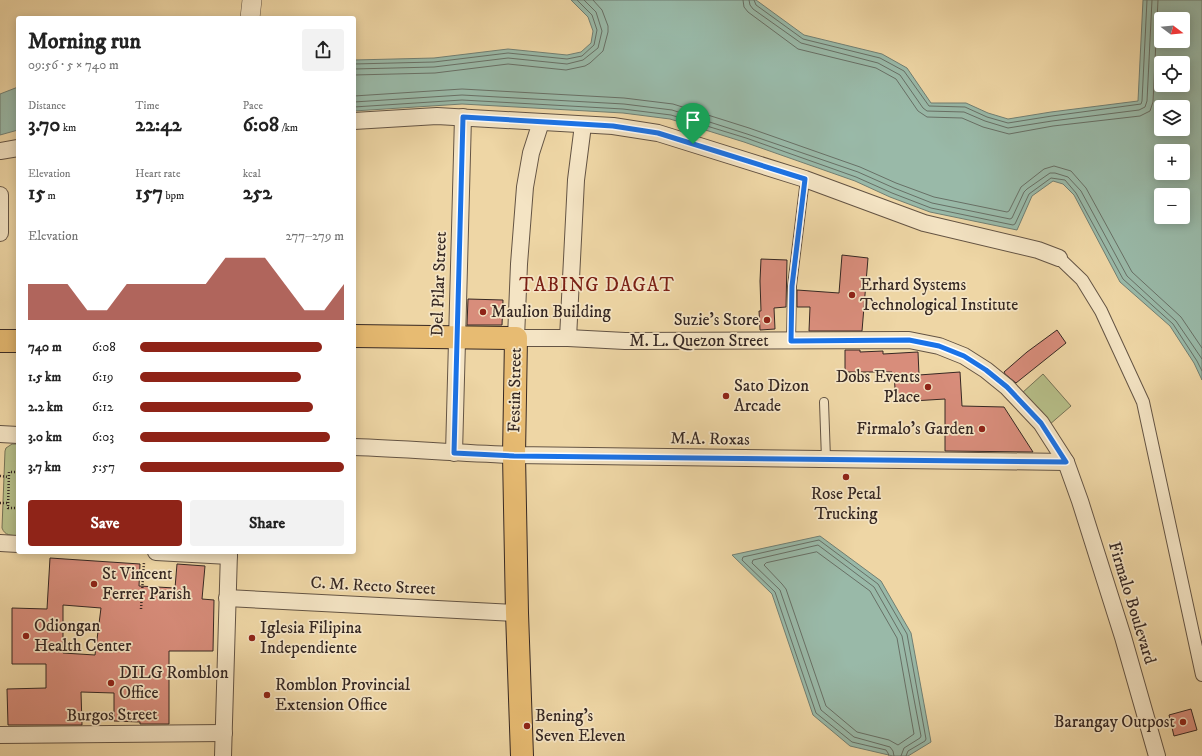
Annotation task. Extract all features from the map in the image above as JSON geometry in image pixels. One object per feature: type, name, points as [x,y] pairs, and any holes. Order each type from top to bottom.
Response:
[{"type":"main road","name":"M. L. Quezon Street","points":[[356,336],[516,338]]},
{"type":"main road","name":"Festin Street","points":[[516,338],[514,456],[522,756]]},
{"type":"main road","points":[[0,341],[16,340]]},
{"type":"street","points":[[250,16],[252,0]]},
{"type":"street","points":[[356,121],[437,116],[463,117],[613,126],[658,133],[805,179],[924,223],[1038,250],[1060,258],[1082,280],[1101,311],[1143,402],[1202,675]]},
{"type":"street","name":"Del Pilar Street","points":[[454,453],[463,117]]},
{"type":"street","name":"Festin Street","points":[[516,338],[519,264],[525,187],[531,153],[541,122]]},
{"type":"street","points":[[568,338],[576,180],[582,125]]},
{"type":"street","points":[[0,151],[16,148]]},
{"type":"street","points":[[0,195],[0,233]]},
{"type":"street","name":"M. L. Quezon Street","points":[[516,338],[568,338],[624,341],[909,340],[939,346],[964,356],[986,370],[1007,387],[1041,423],[1066,462]]},
{"type":"street","points":[[0,434],[16,435]]},
{"type":"street","name":"M.A. Roxas","points":[[356,447],[417,449],[454,453],[514,456],[1066,462]]},
{"type":"street","name":"Firmalo Boulevard","points":[[1066,462],[1083,508],[1123,637],[1157,756]]},
{"type":"street","points":[[0,543],[16,544]]},
{"type":"street","points":[[150,555],[229,554],[223,756]]},
{"type":"street","name":"C. M. Recto Street","points":[[227,598],[517,613]]},
{"type":"street","name":"Burgos Street","points":[[0,735],[224,733]]},
{"type":"lane","points":[[791,341],[792,286],[805,179]]},
{"type":"lane","points":[[824,402],[826,459]]},
{"type":"path","points":[[16,472],[9,472],[8,503],[8,508],[16,508]]},
{"type":"path","points":[[0,476],[9,477]]},
{"type":"path","points":[[0,503],[8,503]]},
{"type":"path","points":[[141,609],[150,555]]},
{"type":"green space","points":[[1043,374],[1071,406],[1049,425],[1022,393]]},
{"type":"green space","points":[[12,444],[16,444],[16,536],[7,534],[2,528],[6,448]]},
{"type":"water","points":[[571,0],[756,0],[804,35],[882,54],[907,68],[931,103],[966,103],[988,113],[1008,119],[1138,101],[1143,0],[1202,0],[1202,380],[1194,363],[1170,326],[1120,282],[1074,195],[1063,184],[1053,181],[1032,196],[1017,230],[930,212],[890,197],[855,181],[744,142],[670,119],[623,113],[462,104],[356,111],[356,60],[434,58],[508,49],[567,55],[581,52],[591,43],[593,31],[588,17]]},
{"type":"water","points":[[16,88],[16,131],[0,135],[0,94]]},
{"type":"water","points":[[820,536],[881,581],[911,633],[931,742],[908,756],[893,756],[850,746],[813,715],[772,594],[732,555]]},
{"type":"building","points":[[842,255],[868,258],[862,331],[809,331],[810,307],[797,307],[797,290],[839,293]]},
{"type":"building","points":[[761,259],[787,260],[786,307],[774,308],[775,329],[760,330],[759,311],[761,311]]},
{"type":"building","name":"Maulion Building","points":[[468,299],[503,300],[502,325],[467,325]]},
{"type":"building","points":[[1057,330],[1066,343],[1016,383],[1005,374],[1004,372],[1027,352]]},
{"type":"building","points":[[845,350],[860,350],[860,352],[883,351],[883,354],[918,352],[919,375],[960,372],[962,406],[1004,407],[1033,452],[945,451],[945,399],[896,402],[894,374],[892,374],[892,372],[845,372]]},
{"type":"building","points":[[50,558],[140,564],[139,586],[175,588],[177,564],[205,566],[202,599],[214,600],[213,651],[169,651],[169,724],[140,724],[140,722],[114,721],[114,693],[81,692],[82,725],[8,725],[7,689],[46,688],[46,664],[12,664],[12,608],[47,609]],"holes":[[[63,605],[101,608],[95,655],[63,653]]]},
{"type":"building","name":"Barangay Outpost","points":[[1191,709],[1197,730],[1174,736],[1169,715]]},
{"type":"place","name":"Erhard Systems Technological Institute","points":[[852,295]]},
{"type":"place","name":"Maulion Building","points":[[483,312]]},
{"type":"place","name":"Suzie's Store","points":[[767,320]]},
{"type":"place","name":"Dobs Events Place","points":[[928,387]]},
{"type":"place","name":"Sato Dizon Arcade","points":[[726,396]]},
{"type":"place","name":"Firmalo's Garden","points":[[982,429]]},
{"type":"place","name":"Rose Petal Trucking","points":[[846,477]]},
{"type":"place","name":"St Vincent Ferrer Parish","points":[[94,584]]},
{"type":"place","name":"Odiongan Health Center","points":[[26,636]]},
{"type":"place","name":"Iglesia Filipina Independiente","points":[[252,638]]},
{"type":"place","name":"DILG Romblon Office","points":[[111,683]]},
{"type":"place","name":"Romblon Provincial Extension Office","points":[[267,695]]},
{"type":"place","name":"Barangay Outpost","points":[[1183,722]]},
{"type":"place","name":"Bening's Seven Eleven","points":[[527,726]]},
{"type":"district","name":"TABING DAGAT","points":[[597,285]]},
{"type":"route","points":[[463,117],[613,126],[658,133],[693,144],[805,179],[792,286],[791,341],[909,340],[939,346],[964,356],[986,370],[1007,387],[1041,423],[1066,462],[514,456],[454,453],[463,117]]}]
